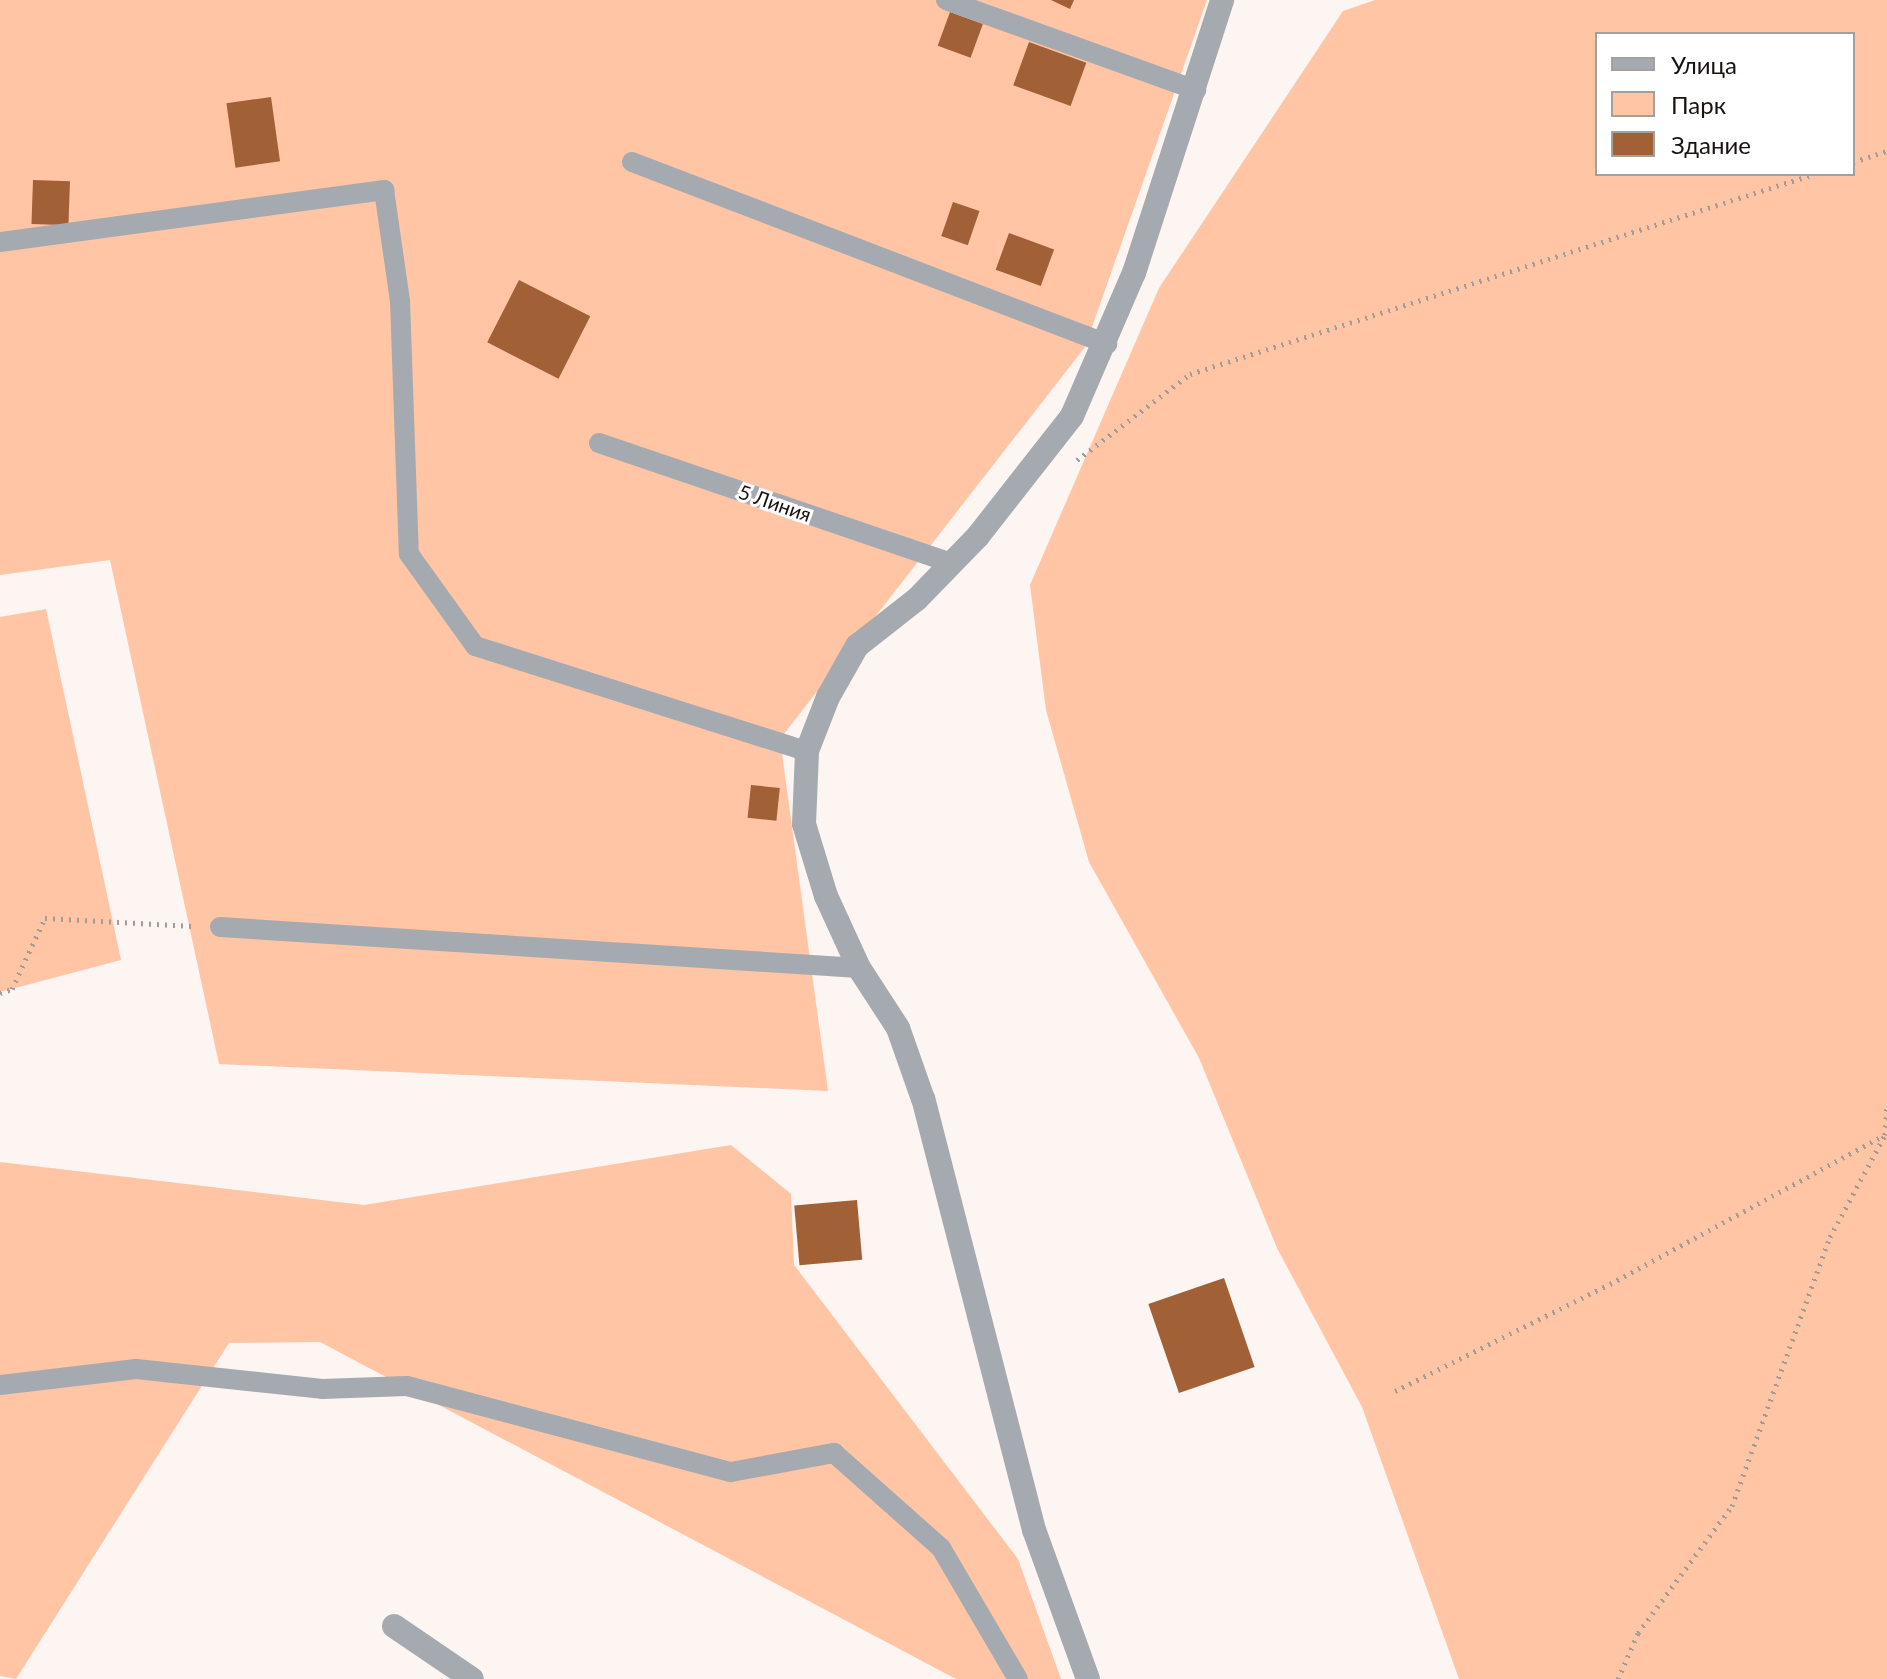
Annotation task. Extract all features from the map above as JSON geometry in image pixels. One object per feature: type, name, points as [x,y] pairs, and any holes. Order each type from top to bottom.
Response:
[{"type":"street","points":[[1088,1679],[1034,1530],[923,1099],[898,1028],[859,968],[826,896],[804,824],[807,751],[828,697],[857,646],[917,599],[952,563],[1072,416],[1107,344],[1196,90],[1222,0]]},
{"type":"street","points":[[394,1626],[472,1679]]},
{"type":"lane","points":[[946,0],[1196,90]]},
{"type":"lane","points":[[632,162],[1107,344]]},
{"type":"lane","points":[[0,242],[384,190],[400,301],[409,554],[475,646],[807,751]]},
{"type":"lane","name":"5 Линия","points":[[599,443],[952,563]]},
{"type":"lane","points":[[220,927],[859,968]]},
{"type":"lane","points":[[0,1385],[136,1369],[322,1389],[407,1386],[731,1472],[834,1453],[941,1548],[1018,1679]]},
{"type":"path","points":[[1855,161],[1887,151]]},
{"type":"path","points":[[1065,469],[1190,374],[1808,176]]},
{"type":"path","points":[[0,993],[12,989],[45,918],[220,927]]},
{"type":"path","points":[[1618,1679],[1638,1633],[1732,1506],[1830,1237],[1886,1134],[1887,1106]]},
{"type":"path","points":[[1395,1391],[1610,1284],[1886,1134]]},
{"type":"green space","points":[[0,0],[1207,0],[1085,347],[780,739],[828,1091],[219,1064],[110,560],[0,575]]},
{"type":"green space","points":[[1375,0],[1887,0],[1887,1679],[1459,1679],[1362,1407],[1277,1248],[1199,1058],[1089,862],[1046,710],[1030,585],[1159,288],[1343,11]]},
{"type":"green space","points":[[46,609],[121,960],[0,992],[0,617]]},
{"type":"green space","points":[[731,1145],[791,1194],[794,1265],[1018,1559],[1061,1679],[956,1679],[320,1342],[229,1343],[16,1679],[0,1676],[0,1162],[364,1205]]},
{"type":"building","points":[[1051,0],[1074,0],[1070,9]]},
{"type":"building","points":[[950,12],[983,24],[971,58],[938,46]]},
{"type":"building","points":[[1029,42],[1086,63],[1071,106],[1013,85]]},
{"type":"building","points":[[271,97],[280,161],[235,168],[226,103]]},
{"type":"building","points":[[33,180],[70,181],[68,225],[31,224]]},
{"type":"building","points":[[953,202],[979,211],[968,245],[941,236]]},
{"type":"building","points":[[1009,233],[1054,249],[1041,286],[996,270]]},
{"type":"building","points":[[519,280],[590,316],[559,379],[487,342]]},
{"type":"building","points":[[751,785],[780,788],[776,821],[748,818]]},
{"type":"building","points":[[857,1200],[862,1260],[799,1265],[794,1205]]},
{"type":"building","points":[[1224,1278],[1255,1367],[1179,1393],[1148,1304]]}]
